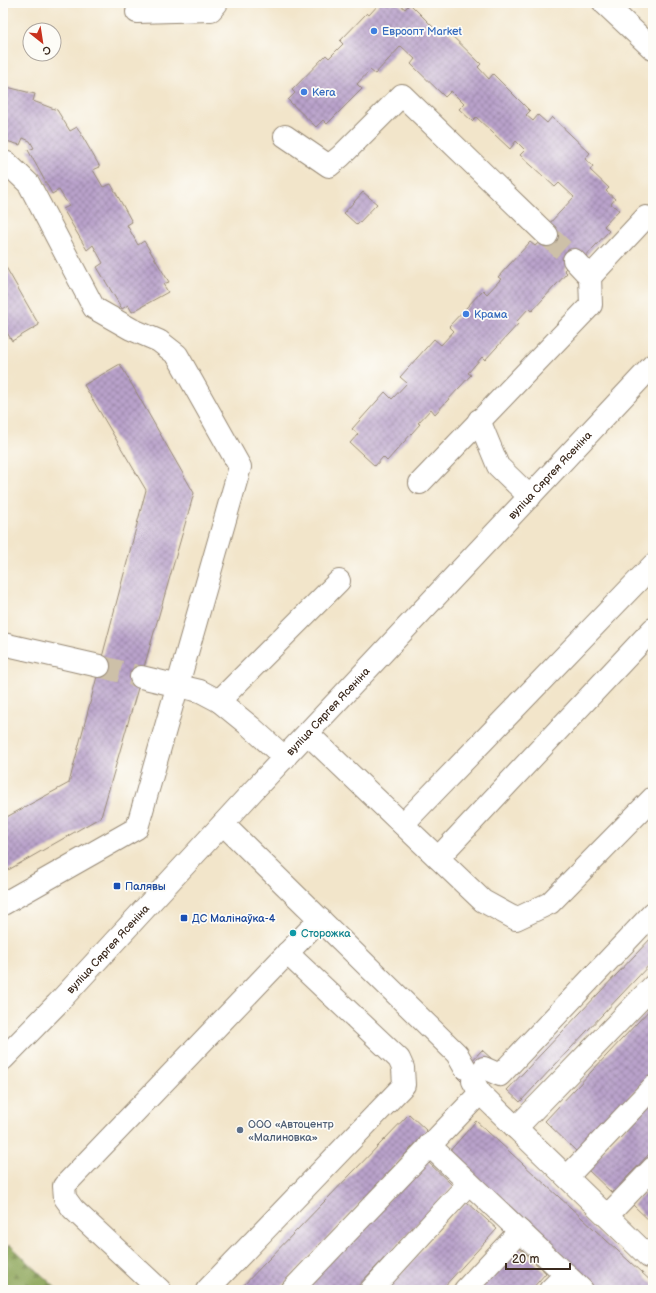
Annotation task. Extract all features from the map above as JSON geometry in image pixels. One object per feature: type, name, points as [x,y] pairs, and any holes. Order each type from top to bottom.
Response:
[{"type":"main road","points":[[137,12],[211,10],[217,3]]},
{"type":"main road","points":[[604,3],[653,49]]},
{"type":"main road","points":[[285,136],[329,166],[402,95],[547,235]]},
{"type":"main road","points":[[3,162],[7,163],[29,184],[94,308],[132,329],[159,340],[177,355],[240,467],[136,828],[3,904]]},
{"type":"main road","points":[[590,277],[646,217]]},
{"type":"main road","points":[[420,483],[591,305],[590,277],[574,260]]},
{"type":"main road","name":"вуліца Сяргея Ясеніна","points":[[3,1059],[62,999],[223,824],[653,365]]},
{"type":"main road","points":[[479,420],[498,466],[530,497]]},
{"type":"main road","points":[[403,824],[653,565]]},
{"type":"main road","points":[[219,701],[339,581]]},
{"type":"main road","points":[[438,858],[653,629]]},
{"type":"main road","points":[[3,644],[99,666]]},
{"type":"main road","points":[[141,677],[200,691],[219,701],[251,727],[285,758]]},
{"type":"main road","points":[[308,734],[484,901],[516,919],[550,903],[653,798]]},
{"type":"main road","points":[[223,824],[472,1071],[516,1128],[649,1257],[653,1258]]},
{"type":"main road","points":[[472,1071],[500,1075],[653,913]]},
{"type":"main road","points":[[160,1290],[73,1209],[65,1198],[64,1186],[320,919]]},
{"type":"main road","points":[[207,1290],[404,1085],[403,1068],[399,1058],[287,953]]},
{"type":"main road","points":[[516,1128],[653,986]]},
{"type":"main road","points":[[292,1290],[429,1145],[472,1071]]},
{"type":"main road","points":[[567,1177],[653,1087]]},
{"type":"main road","points":[[429,1145],[582,1290]]},
{"type":"main road","points":[[607,1216],[653,1168]]},
{"type":"main road","points":[[371,1290],[469,1183]]},
{"type":"main road","points":[[465,1290],[520,1231]]},
{"type":"main road","points":[[550,1290],[566,1274]]},
{"type":"green space","points":[[10,1245],[58,1290],[3,1290],[3,1252]]},
{"type":"building","points":[[380,3],[398,3],[405,9],[410,4],[440,34],[445,29],[481,64],[478,67],[489,79],[493,74],[530,111],[526,115],[533,121],[538,115],[547,123],[552,117],[590,153],[585,159],[593,166],[590,170],[609,188],[606,191],[615,199],[611,204],[619,210],[604,226],[609,231],[581,261],[574,260],[564,270],[567,273],[532,311],[529,308],[517,321],[519,323],[485,360],[482,357],[468,373],[471,375],[435,414],[431,409],[418,423],[420,424],[387,461],[383,457],[375,466],[350,443],[358,434],[352,429],[385,392],[392,399],[407,383],[400,377],[434,339],[441,345],[454,331],[449,326],[483,290],[487,294],[501,279],[498,277],[530,242],[535,246],[547,235],[547,226],[574,197],[559,183],[555,187],[520,155],[525,150],[516,141],[510,149],[476,117],[472,121],[459,109],[464,104],[451,91],[445,97],[411,64],[415,59],[401,46],[375,74],[370,70],[357,84],[362,89],[327,124],[323,120],[316,127],[288,100],[295,93],[292,90],[326,55],[329,58],[343,44],[340,41],[367,13],[369,15]]},
{"type":"building","points":[[3,86],[35,94],[33,101],[57,110],[70,131],[77,127],[100,167],[93,170],[103,187],[111,184],[132,222],[127,225],[138,245],[144,241],[169,282],[163,284],[168,292],[132,312],[128,305],[122,309],[97,267],[103,263],[93,245],[87,250],[63,209],[69,206],[59,190],[52,194],[28,150],[34,148],[30,141],[23,138],[20,145],[3,140]]},
{"type":"building","points":[[363,192],[377,204],[357,225],[344,213]]},
{"type":"building","points":[[3,262],[39,325],[12,341],[3,326]]},
{"type":"building","points":[[120,364],[194,493],[101,817],[3,873],[3,819],[69,783],[146,490],[84,385]]},
{"type":"building","points":[[653,936],[653,961],[520,1102],[507,1090]]},
{"type":"building","points":[[653,1006],[653,1072],[577,1152],[545,1121]]},
{"type":"building","points":[[482,1050],[493,1060],[467,1087],[457,1077]]},
{"type":"building","points":[[653,1099],[653,1150],[612,1193],[587,1169]]},
{"type":"building","points":[[409,1114],[427,1131],[278,1290],[239,1290]]},
{"type":"building","points":[[476,1121],[653,1283],[653,1290],[596,1290],[447,1154]]},
{"type":"building","points":[[426,1160],[453,1186],[354,1290],[302,1290]]},
{"type":"building","points":[[653,1185],[653,1224],[633,1205]]},
{"type":"building","points":[[467,1202],[497,1229],[441,1290],[386,1290]]},
{"type":"building","points":[[515,1244],[546,1273],[531,1290],[472,1290]]},
{"type":"tunnel","points":[[547,235],[574,260]]},
{"type":"tunnel","points":[[99,666],[141,677]]},
{"type":"place","name":"Евроопт Market","points":[[374,31]]},
{"type":"place","name":"Кега","points":[[304,92]]},
{"type":"place","name":"Крама","points":[[466,314]]},
{"type":"place","name":"Палявы","points":[[117,886]]},
{"type":"place","name":"ДС Малінаўка-4","points":[[184,918]]},
{"type":"place","name":"Сторожка","points":[[293,933]]},
{"type":"place","name":"ООО «Автоцентр «Малиновка»","points":[[240,1130]]}]
